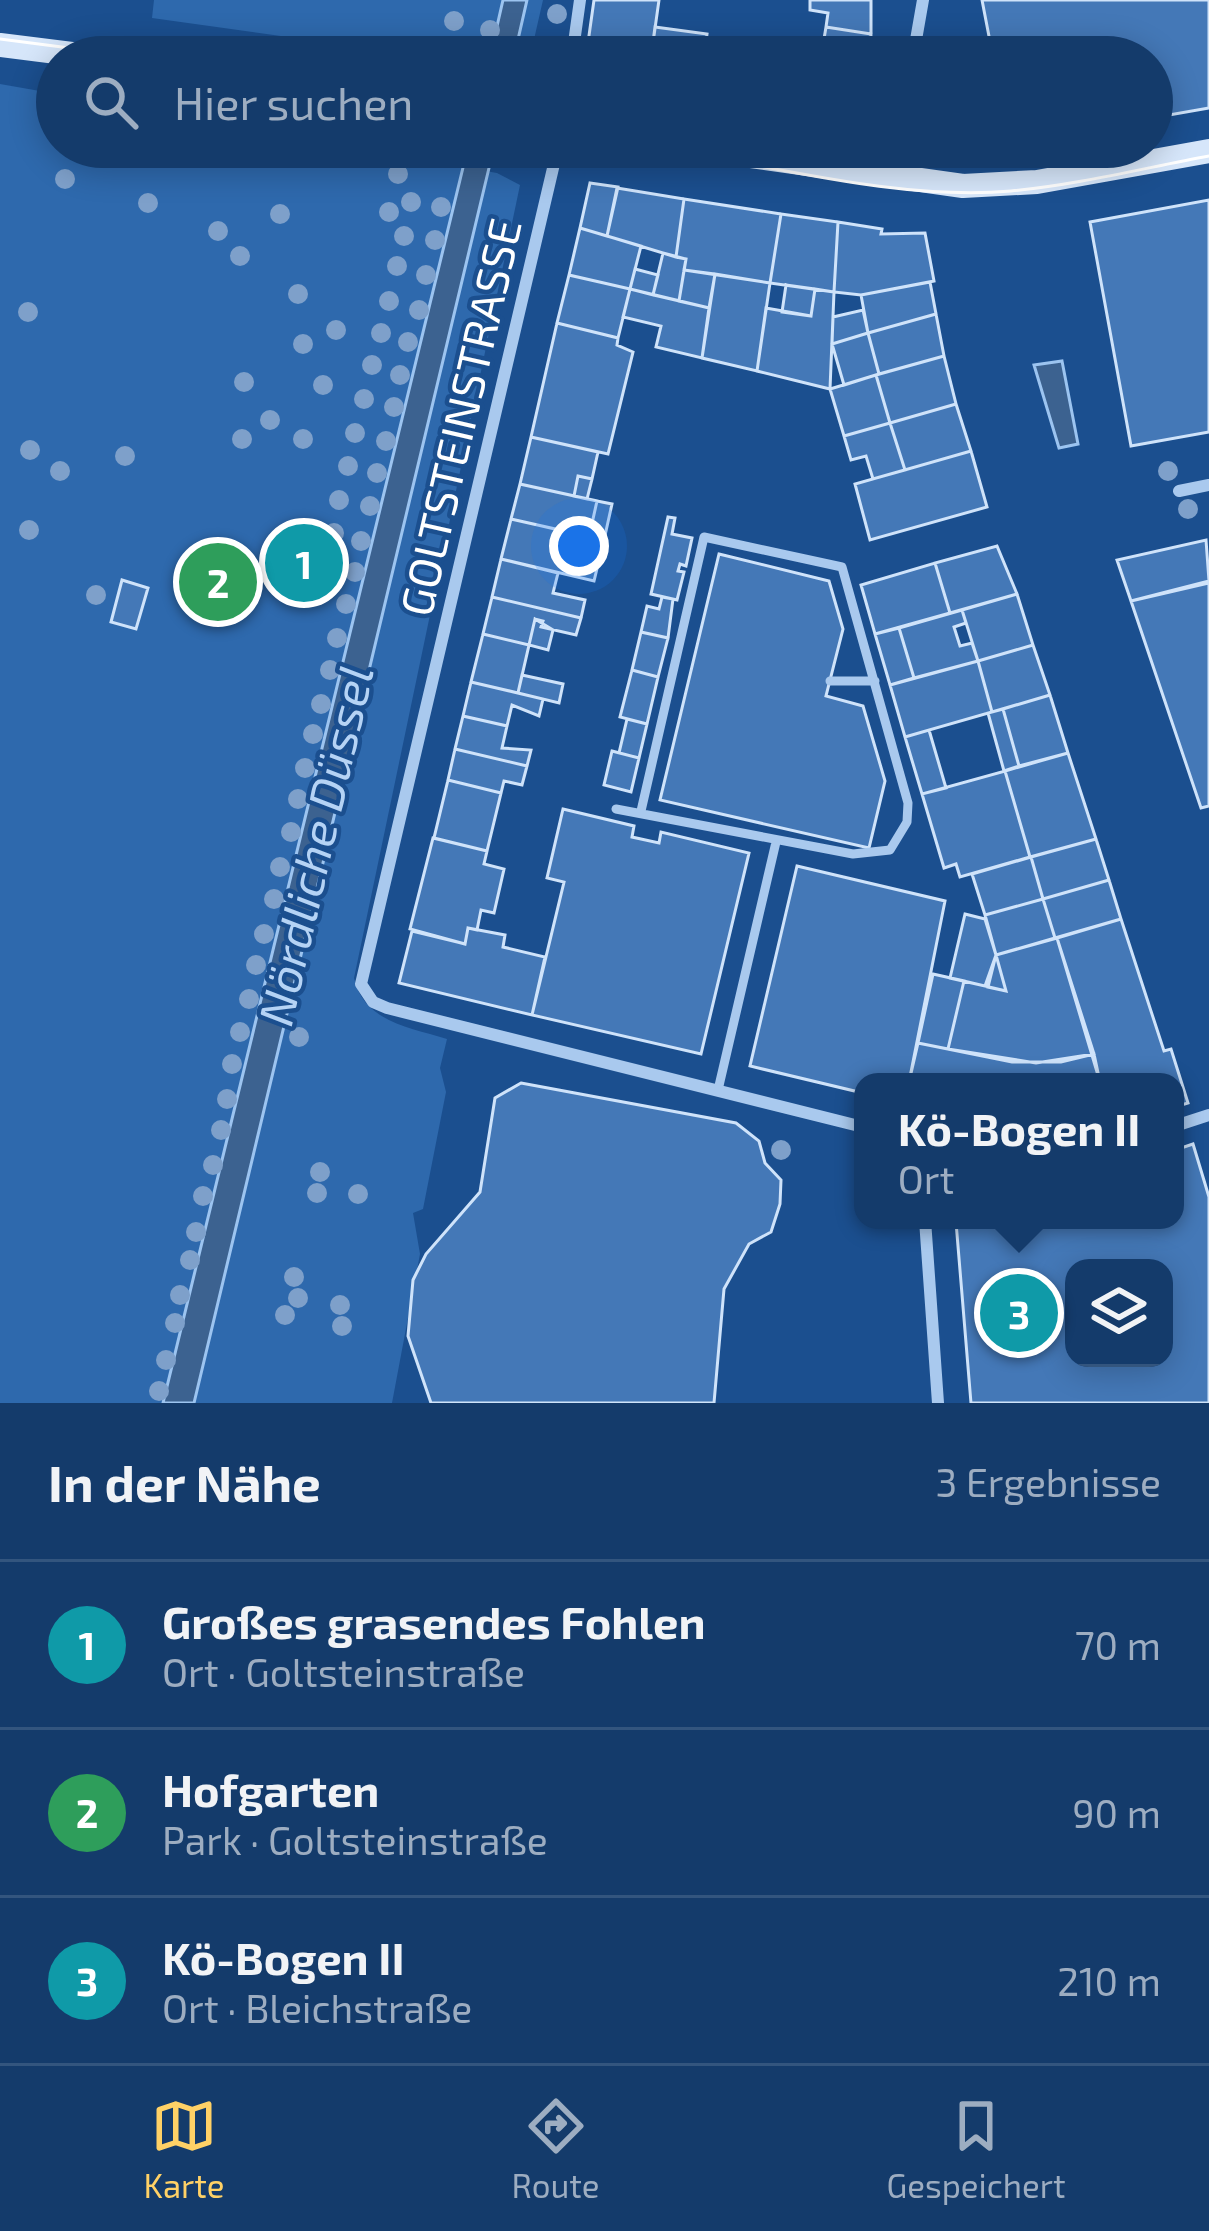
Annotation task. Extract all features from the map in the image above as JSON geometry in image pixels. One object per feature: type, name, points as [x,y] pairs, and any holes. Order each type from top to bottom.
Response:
[{"type":"main road","points":[[0,45],[36,50]]},
{"type":"main road","points":[[1173,157],[1209,151]]},
{"type":"main road","points":[[824,168],[971,186],[1036,182],[1114,168]]},
{"type":"street","points":[[575,36],[580,0]]},
{"type":"street","points":[[917,36],[923,0]]},
{"type":"street","name":"GOLTSTEINSTRASSE","points":[[553,168],[361,984],[373,1002],[387,1008],[718,1090]]},
{"type":"street","points":[[850,172],[855,168]]},
{"type":"street","points":[[1179,491],[1209,485]]},
{"type":"street","points":[[718,1090],[854,1125]]},
{"type":"street","points":[[926,1229],[938,1403]]},
{"type":"lane","points":[[616,809],[776,842],[873,855],[890,850],[902,837],[908,803],[842,567],[704,537],[641,811]]},
{"type":"lane","points":[[830,681],[875,681]]},
{"type":"lane","points":[[718,1090],[776,842]]},
{"type":"shaded area","points":[[154,0],[543,0],[535,36],[280,36],[152,18]]},
{"type":"shaded area","points":[[0,84],[36,90],[36,168],[468,168],[497,173],[520,185],[354,978],[359,993],[378,1013],[447,1039],[440,1068],[446,1092],[423,1209],[413,1213],[420,1254],[392,1403],[0,1403]]},
{"type":"water","points":[[503,0],[527,0],[519,36],[495,36]]},
{"type":"water","name":"Nördliche Düssel","points":[[463,168],[489,168],[194,1403],[163,1403]]},
{"type":"water","points":[[1062,361],[1078,444],[1059,448],[1034,365]]},
{"type":"building","points":[[594,0],[659,0],[654,36],[589,36]]},
{"type":"building","points":[[810,0],[871,0],[871,34],[826,27],[828,13],[810,10]]},
{"type":"building","points":[[982,0],[1209,0],[1209,108],[1173,114],[1173,36],[989,36]]},
{"type":"building","points":[[655,27],[707,34],[707,36],[654,36]]},
{"type":"building","points":[[826,27],[871,34],[871,36],[824,36]]},
{"type":"building","points":[[590,183],[618,187],[607,236],[580,228]]},
{"type":"building","points":[[617,188],[684,199],[676,257],[607,236]]},
{"type":"building","points":[[684,199],[781,214],[770,283],[684,270],[686,259],[676,257]]},
{"type":"building","points":[[1209,200],[1209,432],[1131,446],[1090,222]]},
{"type":"building","points":[[781,214],[838,222],[834,292],[770,283]]},
{"type":"building","points":[[838,222],[882,229],[881,234],[925,233],[934,281],[861,295],[834,292]]},
{"type":"building","points":[[580,228],[641,246],[630,289],[569,275]]},
{"type":"building","points":[[663,253],[686,259],[679,301],[653,295]]},
{"type":"building","points":[[635,269],[658,275],[653,295],[630,289]]},
{"type":"building","points":[[684,270],[715,274],[709,308],[679,301]]},
{"type":"building","points":[[715,274],[770,283],[757,371],[702,358]]},
{"type":"building","points":[[569,275],[630,289],[618,338],[557,323]]},
{"type":"building","points":[[930,282],[936,314],[868,333],[861,295]]},
{"type":"building","points":[[786,285],[815,289],[811,316],[782,312]]},
{"type":"building","points":[[630,289],[709,308],[702,358],[656,347],[661,326],[623,317]]},
{"type":"building","points":[[815,289],[834,292],[830,389],[757,371],[766,308],[811,316]]},
{"type":"building","points":[[863,310],[868,333],[832,344],[833,317]]},
{"type":"building","points":[[936,314],[944,356],[879,374],[868,333]]},
{"type":"building","points":[[557,323],[618,338],[617,345],[633,352],[608,454],[531,437]]},
{"type":"building","points":[[868,333],[879,374],[844,385],[832,344]]},
{"type":"building","points":[[944,356],[956,404],[890,423],[876,375]]},
{"type":"building","points":[[876,375],[890,423],[844,436],[830,389]]},
{"type":"building","points":[[956,404],[971,451],[905,470],[890,423]]},
{"type":"building","points":[[890,423],[905,470],[873,479],[866,456],[851,460],[844,436]]},
{"type":"building","points":[[531,437],[598,452],[592,479],[578,476],[574,496],[520,484]]},
{"type":"building","points":[[971,451],[987,507],[870,540],[855,484]]},
{"type":"building","points":[[578,476],[592,479],[587,499],[574,496]]},
{"type":"building","points":[[520,484],[597,501],[589,537],[511,519]]},
{"type":"building","points":[[597,501],[612,504],[604,540],[589,537]]},
{"type":"building","points":[[668,517],[675,518],[672,534],[692,538],[686,566],[680,564],[678,571],[684,572],[677,600],[651,594]]},
{"type":"building","points":[[511,519],[604,540],[594,581],[501,559]]},
{"type":"building","points":[[1206,540],[1209,581],[1131,601],[1117,560]]},
{"type":"building","points":[[997,546],[1017,594],[950,613],[935,563]]},
{"type":"building","points":[[719,554],[829,581],[843,629],[826,696],[863,706],[885,781],[869,848],[660,800]]},
{"type":"building","points":[[501,559],[558,573],[553,593],[585,600],[581,618],[492,597]]},
{"type":"building","points":[[935,563],[950,613],[875,634],[861,585]]},
{"type":"building","points":[[122,580],[148,588],[136,629],[111,622]]},
{"type":"building","points":[[1209,583],[1209,806],[1201,808],[1131,601]]},
{"type":"building","points":[[1017,594],[1033,645],[978,661],[962,610]]},
{"type":"building","points":[[492,597],[581,618],[576,635],[541,627],[543,621],[535,619],[529,645],[483,634]]},
{"type":"building","points":[[662,597],[673,599],[668,638],[641,632],[647,606],[659,609]]},
{"type":"building","points":[[962,610],[966,623],[954,627],[960,646],[972,643],[978,661],[914,678],[899,628]]},
{"type":"building","points":[[535,619],[553,630],[548,650],[529,645]]},
{"type":"building","points":[[899,628],[914,678],[890,685],[875,634]]},
{"type":"building","points":[[641,632],[668,638],[658,677],[632,670]]},
{"type":"building","points":[[483,634],[529,645],[518,693],[471,682]]},
{"type":"building","points":[[1033,645],[1050,695],[992,712],[978,661]]},
{"type":"building","points":[[978,661],[992,712],[905,737],[890,685]]},
{"type":"building","points":[[632,670],[658,677],[647,724],[620,717]]},
{"type":"building","points":[[522,675],[563,684],[559,703],[518,693]]},
{"type":"building","points":[[471,682],[543,699],[539,716],[512,705],[507,726],[463,716]]},
{"type":"building","points":[[1050,695],[1068,753],[1019,766],[1003,709]]},
{"type":"building","points":[[1003,709],[1019,766],[1004,771],[988,713]]},
{"type":"building","points":[[463,716],[507,726],[502,748],[531,750],[527,766],[455,749]]},
{"type":"building","points":[[627,719],[647,724],[639,758],[619,753]]},
{"type":"building","points":[[929,730],[946,788],[922,794],[905,737]]},
{"type":"building","points":[[455,749],[527,766],[522,785],[504,781],[501,793],[448,780]]},
{"type":"building","points":[[612,751],[639,758],[631,792],[604,785]]},
{"type":"building","points":[[1068,753],[1096,839],[1030,857],[1005,771]]},
{"type":"building","points":[[1005,771],[1030,857],[960,877],[956,864],[944,868],[922,794]]},
{"type":"building","points":[[448,780],[501,793],[487,851],[434,838]]},
{"type":"building","points":[[563,809],[634,826],[632,837],[659,843],[661,832],[749,853],[701,1054],[532,1015],[564,882],[547,878]]},
{"type":"building","points":[[433,838],[487,851],[484,864],[504,869],[494,913],[481,910],[477,930],[468,928],[465,944],[410,929]]},
{"type":"building","points":[[1096,839],[1109,880],[1043,899],[1031,857]]},
{"type":"building","points":[[1031,857],[1043,899],[985,915],[972,874]]},
{"type":"building","points":[[797,866],[945,901],[911,1073],[854,1073],[854,1091],[750,1066]]},
{"type":"building","points":[[1109,880],[1121,919],[1055,938],[1043,899]]},
{"type":"building","points":[[1043,899],[1055,938],[996,955],[985,915]]},
{"type":"building","points":[[965,914],[985,919],[996,955],[985,986],[950,978]]},
{"type":"building","points":[[1121,919],[1164,1051],[1171,1049],[1179,1073],[1097,1073],[1057,938]]},
{"type":"building","points":[[468,928],[505,935],[503,947],[545,957],[532,1015],[399,983],[412,931],[465,944]]},
{"type":"building","points":[[1057,938],[1094,1054],[1036,1063],[948,1049],[964,981],[1006,991],[996,955]]},
{"type":"building","points":[[996,955],[1006,991],[988,987]]},
{"type":"building","points":[[933,974],[964,981],[948,1049],[918,1043]]},
{"type":"building","points":[[918,1043],[1012,1062],[1061,1062],[1094,1054],[1098,1073],[911,1073]]},
{"type":"building","points":[[521,1083],[736,1123],[759,1141],[765,1163],[781,1180],[780,1204],[771,1232],[749,1244],[724,1289],[714,1403],[431,1403],[408,1336],[413,1280],[426,1254],[480,1192],[495,1098]]},
{"type":"building","points":[[1193,1144],[1209,1197],[1209,1403],[971,1403],[957,1229],[1184,1229],[1184,1147]]},
{"type":"tram line","points":[[0,39],[36,44]]},
{"type":"tram line","points":[[1173,163],[1209,156]]},
{"type":"tram line","points":[[770,168],[879,186],[968,193],[1061,185],[1148,168]]},
{"type":"place","name":"Großes grasendes Fohlen","points":[[304,563]]},
{"type":"place","name":"Hofgarten","points":[[218,582]]},
{"type":"place","name":"Kö-Bogen II","points":[[1019,1313]]}]
